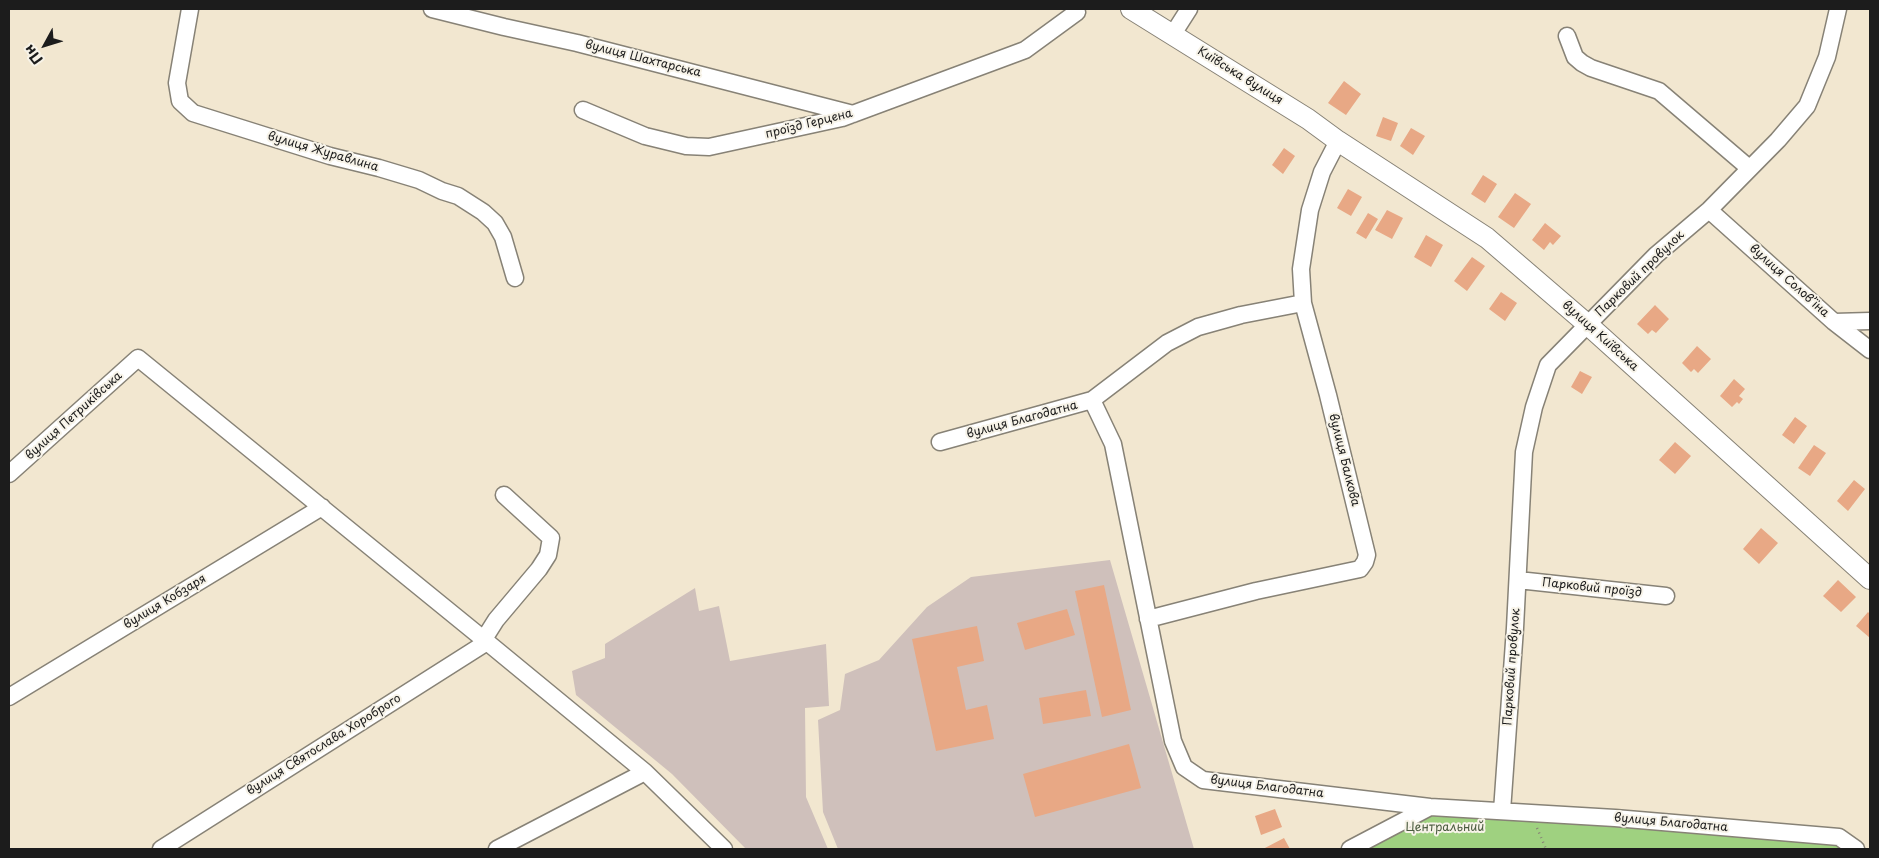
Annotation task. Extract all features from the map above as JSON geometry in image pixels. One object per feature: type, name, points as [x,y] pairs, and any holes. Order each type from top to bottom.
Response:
[{"type":"main road","points":[[1131,9],[1173,34]]},
{"type":"main road","name":"Київська вулиця","points":[[1173,34],[1308,119]]},
{"type":"main road","name":"вулиця Київська","points":[[1308,119],[1338,141],[1487,238],[1587,324],[1870,579]]},
{"type":"street","name":"вулиця Журавлина","points":[[190,9],[177,83],[180,100],[193,113],[330,156],[419,180],[458,196],[483,212],[495,223],[503,237],[515,278]]},
{"type":"street","name":"вулиця Шахтарська","points":[[432,9],[577,43],[853,114]]},
{"type":"street","points":[[1173,34],[1189,9]]},
{"type":"street","name":"Парковий провулок","points":[[1502,811],[1518,580],[1524,452],[1534,407],[1548,365],[1656,255],[1709,210],[1778,140],[1807,106],[1827,57],[1838,9]]},
{"type":"street","name":"проїзд Герцена","points":[[583,110],[646,136],[686,146],[709,147],[842,118],[1025,50],[1076,10]]},
{"type":"street","points":[[1567,36],[1575,57],[1582,63],[1591,68],[1659,91],[1749,168]]},
{"type":"street","name":"вулиця Балкова","points":[[1148,619],[1256,591],[1360,569],[1366,562],[1367,554],[1303,303],[1301,269],[1310,210],[1322,172],[1338,141]]},
{"type":"street","name":"вулиця Соловʼїна","points":[[1709,210],[1834,322],[1870,350]]},
{"type":"street","points":[[1092,400],[1166,343],[1198,327],[1241,315],[1303,303]]},
{"type":"street","points":[[1834,322],[1870,321]]},
{"type":"street","name":"вулиця Петриківська","points":[[9,474],[138,358],[322,507]]},
{"type":"street","name":"вулиця Благодатна","points":[[940,442],[1092,400],[1113,444],[1173,741],[1184,768],[1203,780],[1430,807],[1614,818],[1839,838],[1856,849]]},
{"type":"street","points":[[486,640],[496,620],[539,569],[548,555],[551,538],[504,496]]},
{"type":"street","points":[[322,507],[645,772],[724,849]]},
{"type":"street","name":"вулиця Кобзаря","points":[[9,697],[322,507]]},
{"type":"street","name":"Парковий проїзд","points":[[1518,580],[1666,596]]},
{"type":"street","name":"вулиця Святослава Хороброго","points":[[160,849],[486,640]]},
{"type":"street","points":[[497,849],[645,772]]},
{"type":"street","points":[[1350,849],[1430,807]]},
{"type":"path","points":[[1531,813],[1546,849]]},
{"type":"shaded area","points":[[1110,560],[1194,849],[838,849],[823,812],[818,720],[840,710],[845,674],[879,660],[927,607],[971,577]]},
{"type":"shaded area","points":[[695,588],[699,611],[719,606],[730,661],[826,644],[829,706],[805,708],[806,797],[828,849],[746,849],[672,774],[576,695],[572,671],[605,658],[605,644]]},
{"type":"green space","name":"Центральний","points":[[1430,807],[1839,837],[1856,849],[1350,849]]},
{"type":"building","points":[[1344,81],[1361,94],[1346,115],[1328,103]]},
{"type":"building","points":[[1383,117],[1398,123],[1391,141],[1376,136]]},
{"type":"building","points":[[1411,128],[1425,136],[1413,155],[1400,146]]},
{"type":"building","points":[[1284,148],[1295,156],[1283,174],[1272,165]]},
{"type":"building","points":[[1483,175],[1497,184],[1485,203],[1471,194]]},
{"type":"building","points":[[1348,189],[1362,197],[1351,216],[1337,208]]},
{"type":"building","points":[[1515,193],[1531,204],[1514,228],[1498,217]]},
{"type":"building","points":[[1387,210],[1403,218],[1392,239],[1375,230]]},
{"type":"building","points":[[1368,213],[1378,219],[1366,239],[1356,233]]},
{"type":"building","points":[[1545,223],[1561,236],[1553,245],[1550,242],[1544,250],[1532,240]]},
{"type":"building","points":[[1426,235],[1443,245],[1431,267],[1414,257]]},
{"type":"building","points":[[1472,257],[1485,266],[1467,291],[1454,281]]},
{"type":"building","points":[[1501,292],[1517,303],[1505,321],[1489,309]]},
{"type":"building","points":[[1655,305],[1669,319],[1656,333],[1652,330],[1648,334],[1637,324]]},
{"type":"building","points":[[1697,346],[1711,359],[1698,373],[1694,369],[1691,372],[1682,363]]},
{"type":"building","points":[[1580,371],[1592,377],[1582,394],[1571,387]]},
{"type":"building","points":[[1734,379],[1745,389],[1739,396],[1743,399],[1739,404],[1737,402],[1732,407],[1720,396]]},
{"type":"building","points":[[1795,417],[1807,426],[1794,444],[1782,435]]},
{"type":"building","points":[[1675,442],[1691,456],[1675,474],[1659,460]]},
{"type":"building","points":[[1814,445],[1826,453],[1810,476],[1798,468]]},
{"type":"building","points":[[1854,480],[1865,489],[1848,511],[1837,501]]},
{"type":"building","points":[[1761,528],[1778,543],[1759,564],[1743,549]]},
{"type":"building","points":[[1838,580],[1856,597],[1841,612],[1823,596]]},
{"type":"building","points":[[1104,585],[1131,710],[1102,717],[1075,591]]},
{"type":"building","points":[[1067,609],[1075,635],[1025,650],[1017,623]]},
{"type":"building","points":[[1868,612],[1870,614],[1870,638],[1856,626]]},
{"type":"building","points":[[977,626],[984,661],[957,667],[966,710],[987,705],[994,739],[936,751],[912,639]]},
{"type":"building","points":[[1086,690],[1091,716],[1043,724],[1039,698]]},
{"type":"building","points":[[1129,744],[1141,788],[1035,817],[1023,774]]},
{"type":"building","points":[[1275,809],[1282,827],[1261,835],[1255,816]]},
{"type":"building","points":[[1284,838],[1290,849],[1263,849]]}]
